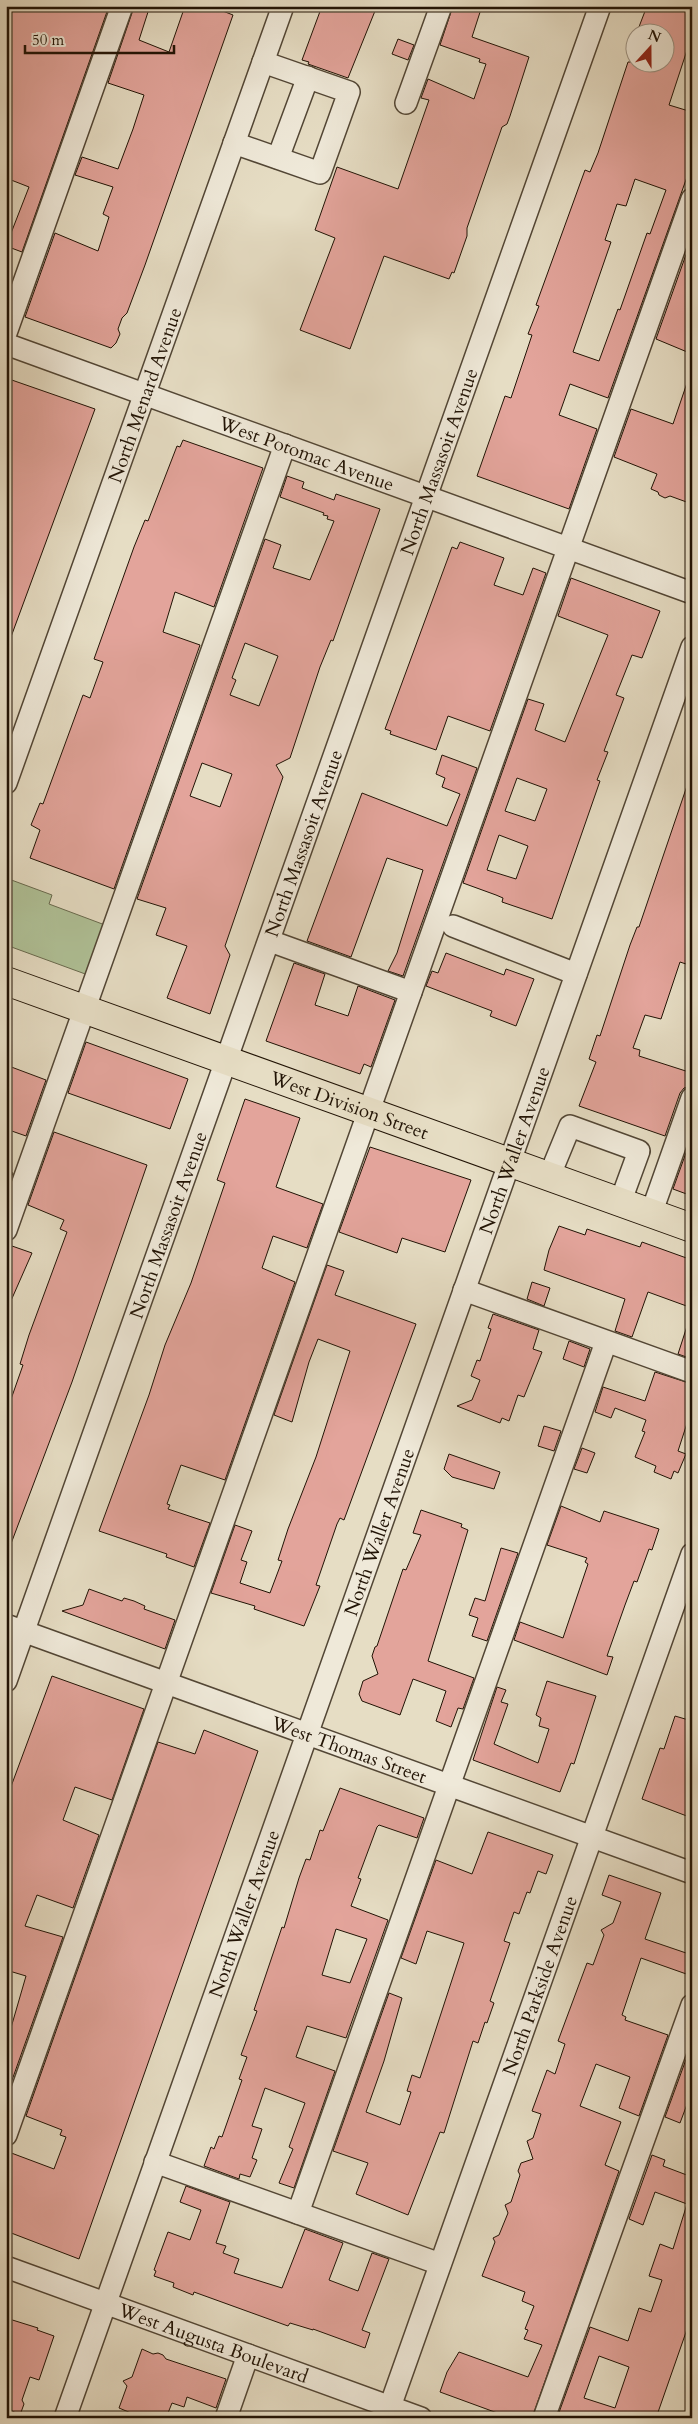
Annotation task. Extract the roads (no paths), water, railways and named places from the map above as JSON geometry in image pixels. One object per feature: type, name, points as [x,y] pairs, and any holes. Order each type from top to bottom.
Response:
[{"type":"main road","name":"West Division Street","points":[[6,981],[692,1228]]},
{"type":"street","points":[[6,333],[122,6]]},
{"type":"street","name":"North Menard Avenue","points":[[6,783],[283,6]]},
{"type":"street","points":[[406,103],[441,6]]},
{"type":"street","name":"North Massasoit Avenue","points":[[6,1681],[15,1628],[228,1061],[600,6]]},
{"type":"street","points":[[234,142],[320,173],[349,92],[263,62]]},
{"type":"street","points":[[278,158],[308,77]]},
{"type":"street","points":[[6,2135],[692,199]]},
{"type":"street","name":"West Potomac Avenue","points":[[6,344],[692,593]]},
{"type":"street","points":[[6,1230],[285,445]]},
{"type":"street","name":"North Waller Avenue","points":[[65,2418],[692,646]]},
{"type":"street","points":[[453,926],[576,974]]},
{"type":"street","points":[[270,941],[411,992]]},
{"type":"street","points":[[651,1214],[692,1098]]},
{"type":"street","points":[[549,1177],[570,1126],[639,1151],[620,1203]]},
{"type":"street","points":[[464,1290],[692,1372]]},
{"type":"street","points":[[298,2213],[606,1342]]},
{"type":"street","name":"North Parkside Avenue","points":[[388,2412],[692,1554]]},
{"type":"street","name":"West Thomas Street","points":[[15,1628],[692,1873]]},
{"type":"street","points":[[544,2418],[692,2005]]},
{"type":"street","points":[[156,2162],[440,2264]]},
{"type":"street","name":"West Augusta Boulevard","points":[[6,2267],[248,2355],[388,2412],[421,2418]]},
{"type":"street","points":[[226,2418],[248,2355]]}]
